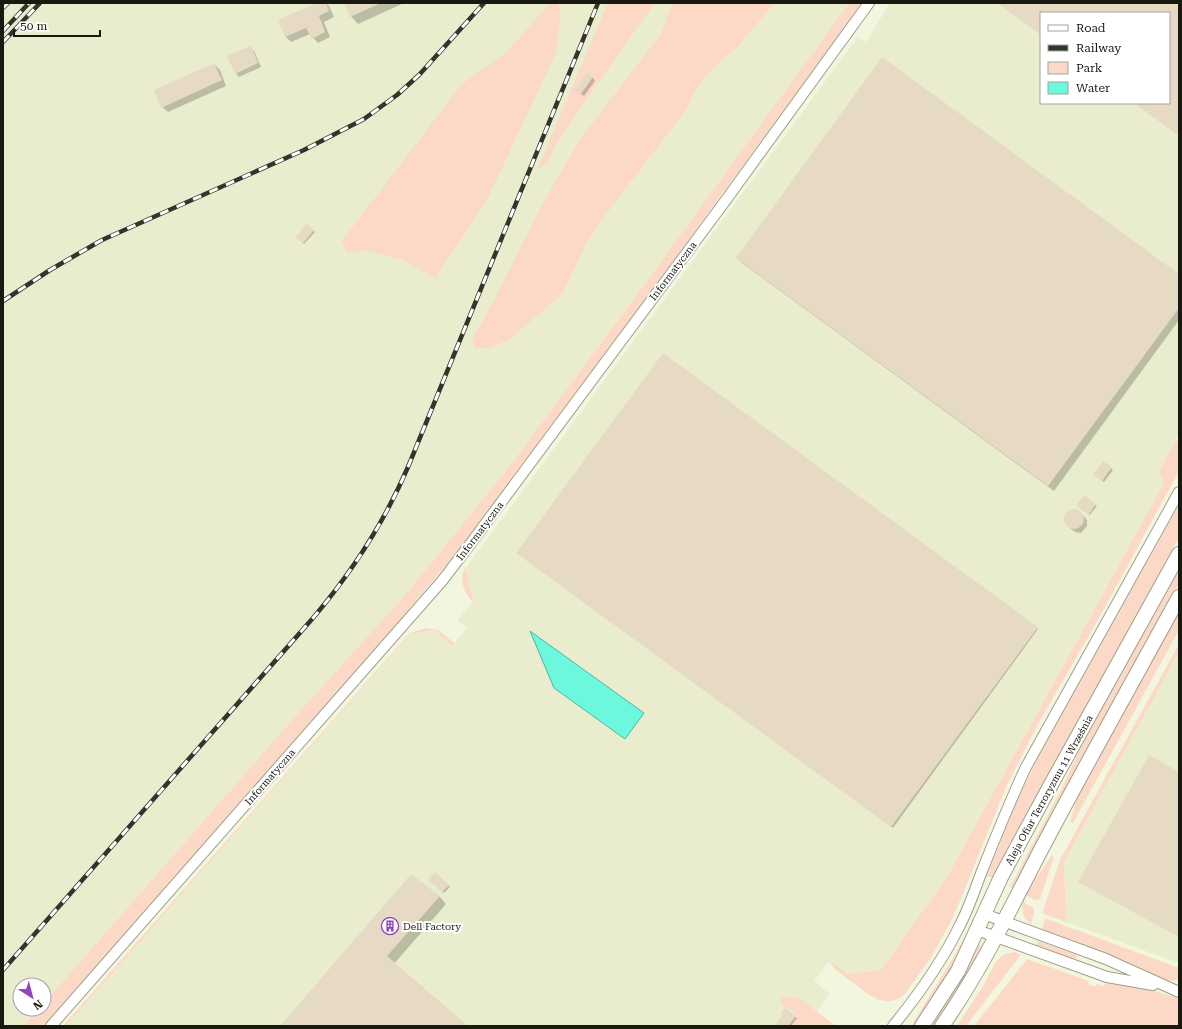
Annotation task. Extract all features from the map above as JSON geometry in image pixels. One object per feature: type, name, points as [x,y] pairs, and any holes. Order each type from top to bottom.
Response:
[{"type":"street","name":"Informatyczna","points":[[51,1026],[447,575],[723,204],[869,3]]},
{"type":"street","points":[[893,1026],[937,968],[955,936],[1005,813],[1026,767],[1179,492]]},
{"type":"street","name":"Aleja Ofiar Terroryzmu 11 Września","points":[[922,1026],[958,971],[1001,877],[1179,554]]},
{"type":"street","name":"Aleja Ofiar Terroryzmu 11 Września","points":[[942,1026],[972,980],[996,937],[1072,792],[1179,596]]},
{"type":"street","points":[[984,914],[1106,960],[1179,992]]},
{"type":"street","points":[[977,930],[1107,977],[1167,988]]},
{"type":"shaded area","points":[[3,3],[849,3],[647,281],[509,467],[406,594],[293,719],[52,994],[52,977],[12,977],[12,1017],[32,1017],[24,1026],[3,1026]]},
{"type":"shaded area","points":[[890,3],[1179,3],[1179,434],[1159,471],[1164,483],[947,877],[881,970],[847,974],[832,962],[827,964],[814,981],[830,994],[815,1014],[817,1026],[66,1026],[410,634],[435,630],[452,646],[467,628],[457,620],[474,601],[465,569],[858,37],[866,42]]},
{"type":"shaded area","points":[[1179,652],[1179,963],[1066,922],[1064,862]]},
{"type":"green space","points":[[558,3],[561,15],[555,55],[486,202],[435,278],[403,260],[370,251],[346,252],[342,241],[461,85],[508,51],[548,5]]},
{"type":"green space","points":[[608,3],[655,3],[585,101],[555,146],[547,163],[537,170]]},
{"type":"green space","points":[[675,3],[775,3],[738,46],[710,71],[697,88],[686,110],[587,241],[563,293],[508,340],[490,348],[474,348],[472,339],[490,308],[544,201],[581,138],[661,34],[671,7]]},
{"type":"green space","points":[[849,3],[862,3],[580,388],[457,552],[393,628],[52,1017],[52,994],[293,719],[406,594],[509,467],[647,281]]},
{"type":"green space","points":[[1176,440],[1179,443],[1179,471],[1103,611],[1038,724],[1006,787],[950,923],[932,956],[904,995],[890,1001],[876,999],[840,973],[830,963],[832,962],[847,974],[881,970],[947,877],[1164,483],[1159,471]]},
{"type":"green space","points":[[1179,505],[1179,538],[993,878],[987,876],[1020,794],[1039,756]]},
{"type":"green space","points":[[1179,567],[1179,583],[1013,889],[1010,887],[1062,788],[1089,729]]},
{"type":"green space","points":[[465,568],[474,601],[473,602],[467,595],[463,586],[462,577]]},
{"type":"green space","points":[[1179,612],[1179,630],[1073,823],[1070,822],[1077,798]]},
{"type":"green space","points":[[426,628],[438,630],[454,643],[452,646],[435,630],[410,634],[66,1026],[63,1026],[407,636],[410,633]]},
{"type":"green space","points":[[1179,644],[1179,652],[1064,862],[1066,922],[1044,914],[1043,911],[1060,860]]},
{"type":"green space","points":[[1052,855],[1054,857],[1040,899],[1035,900],[1025,895],[1034,881]]},
{"type":"green space","points":[[1023,902],[1034,908],[1031,924],[1023,914]]},
{"type":"green space","points":[[1045,919],[1179,968],[1179,980],[1169,981],[1121,959],[1042,929]]},
{"type":"green space","points":[[966,934],[964,943],[952,967],[927,1008],[913,1026],[912,1025]]},
{"type":"green space","points":[[1038,941],[1077,955],[1077,958],[1073,959],[1036,945]]},
{"type":"green space","points":[[979,945],[983,948],[966,978],[934,1026],[929,1026],[945,1004]]},
{"type":"green space","points":[[1015,952],[1020,954],[1020,956],[969,1022],[965,1026],[957,1026],[983,986],[997,960],[1005,954]]},
{"type":"green space","points":[[1027,959],[1089,981],[1088,984],[1096,987],[1097,984],[1104,986],[1106,983],[1147,989],[1179,998],[1179,1026],[974,1026]]},
{"type":"green space","points":[[788,997],[800,999],[836,1026],[790,1026],[798,1016],[785,1006],[784,1007],[780,1002],[782,998]]},
{"type":"green space","points":[[32,1017],[52,1017],[44,1026],[24,1026]]},
{"type":"water","points":[[530,631],[644,713],[625,739],[554,688]]},
{"type":"building","points":[[317,3],[326,3],[329,11],[319,16],[325,32],[312,39],[306,28],[285,37],[278,20]]},
{"type":"building","points":[[344,3],[381,3],[350,17]]},
{"type":"building","points":[[997,3],[1179,3],[1179,136],[1135,104],[1170,104],[1170,12],[1040,12],[1040,34]]},
{"type":"building","points":[[251,46],[258,63],[235,74],[227,56]]},
{"type":"building","points":[[882,57],[1179,274],[1179,308],[1048,486],[736,258]]},
{"type":"building","points":[[214,63],[222,80],[161,108],[154,90]]},
{"type":"building","points":[[587,73],[593,77],[581,94],[575,90]]},
{"type":"building","points":[[307,224],[314,230],[303,243],[295,237]]},
{"type":"building","points":[[663,353],[1038,627],[891,827],[516,553]]},
{"type":"building","points":[[1103,461],[1112,467],[1102,481],[1093,475]]},
{"type":"building","points":[[1084,495],[1096,504],[1089,514],[1076,505]]},
{"type":"building","points":[[1070,509],[1078,509],[1084,515],[1084,523],[1078,529],[1070,529],[1064,523],[1064,515]]},
{"type":"building","points":[[1149,755],[1179,772],[1179,937],[1078,882]]},
{"type":"building","points":[[435,872],[449,885],[442,892],[428,880]]},
{"type":"building","name":"Dell Factory","points":[[411,874],[440,896],[387,956],[468,1026],[280,1026]]},
{"type":"building","points":[[785,1008],[796,1016],[788,1026],[774,1026],[783,1014],[781,1013]]},
{"type":"railway","points":[[3,8],[8,3]]},
{"type":"railway","points":[[3,31],[29,3]]},
{"type":"railway","points":[[3,42],[40,3]]},
{"type":"railway","points":[[3,301],[50,270],[102,240],[304,150],[364,119],[397,95],[419,75],[484,3]]},
{"type":"railway","points":[[3,970],[313,618],[354,565],[378,527],[389,508],[408,467],[598,3]]},
{"type":"place","name":"Dell Factory","points":[[390,926]]}]
